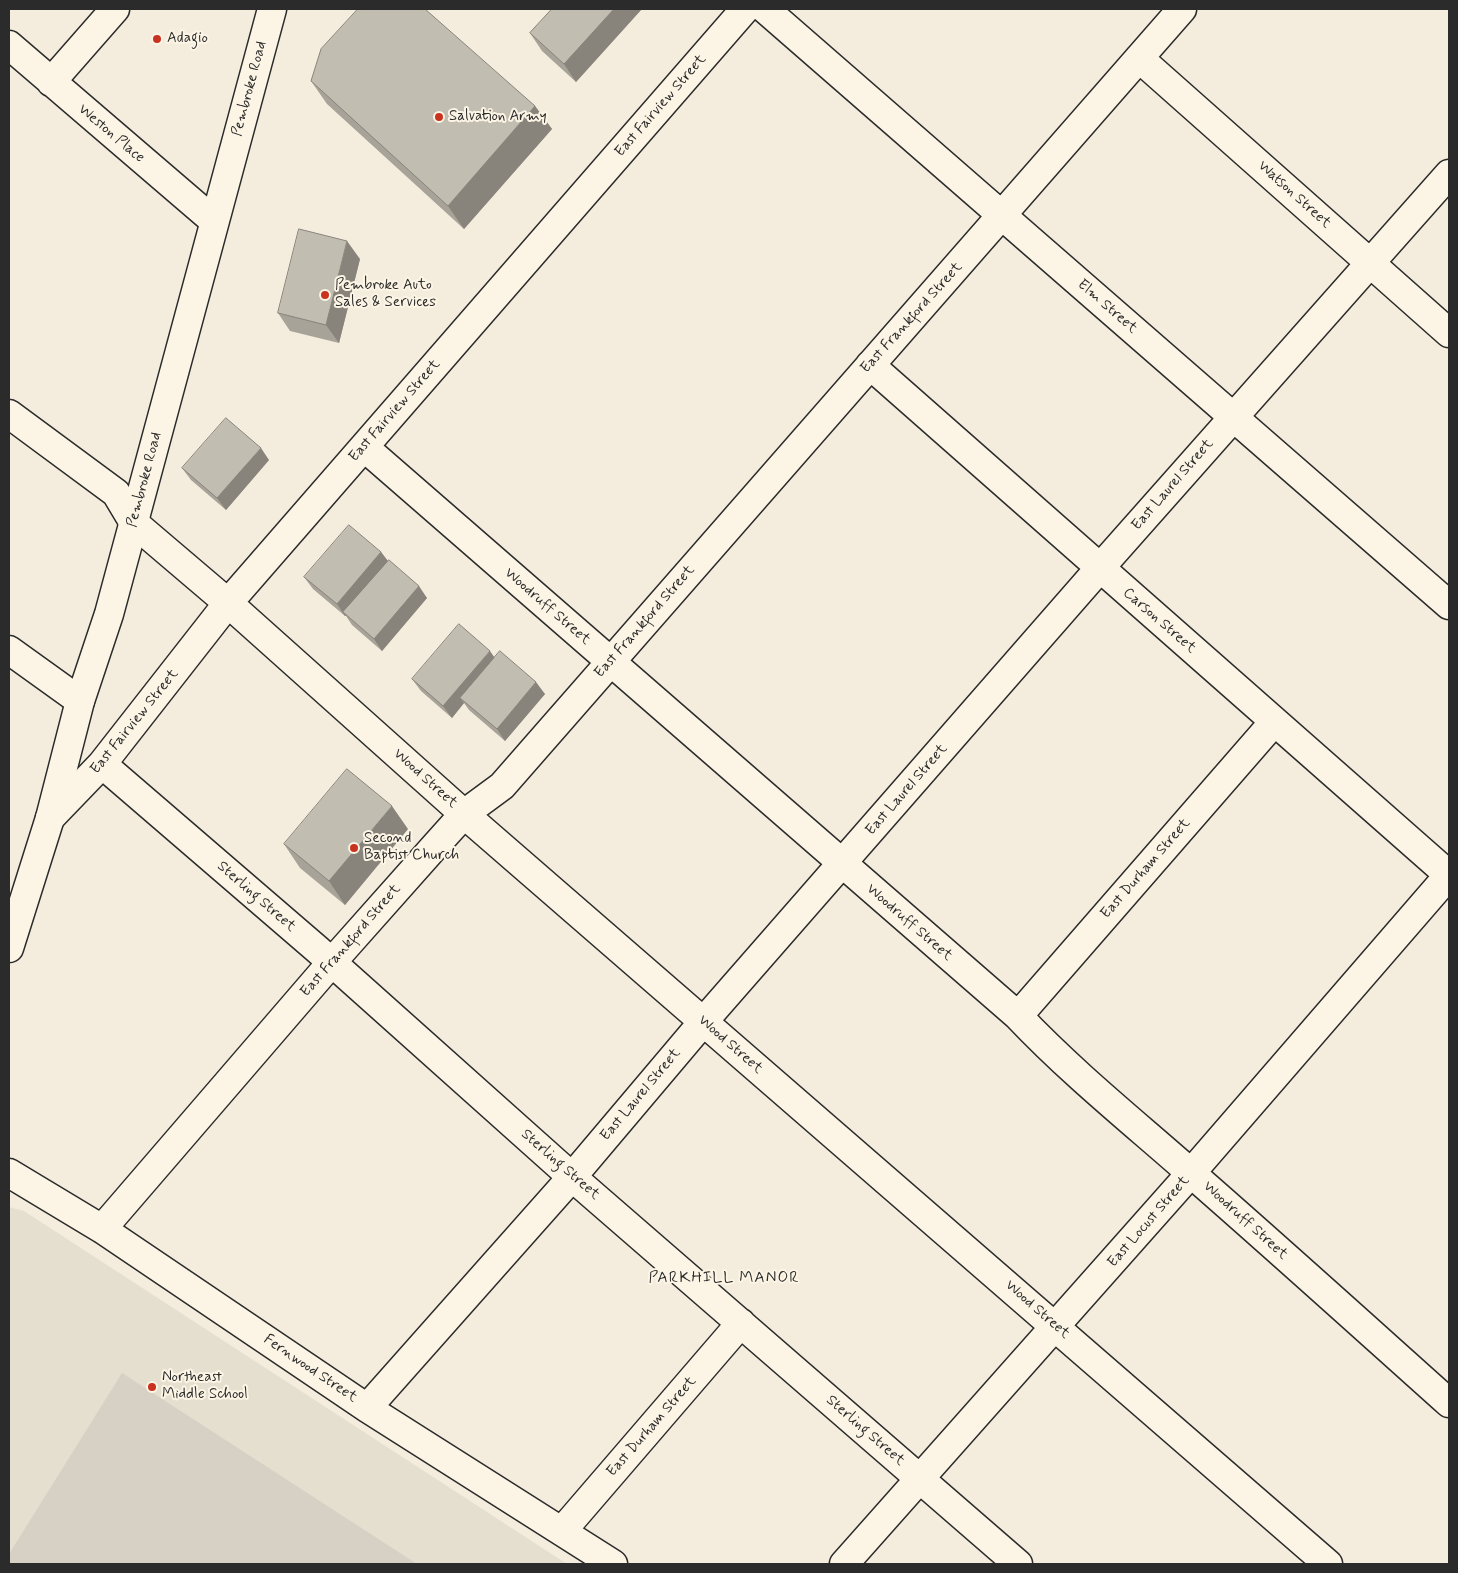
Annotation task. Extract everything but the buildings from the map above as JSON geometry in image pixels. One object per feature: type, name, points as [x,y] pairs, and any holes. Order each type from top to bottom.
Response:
[{"type":"street","points":[[51,82],[115,9]]},
{"type":"street","name":"Pembroke Road","points":[[9,948],[50,818],[80,701],[109,614],[271,9]]},
{"type":"street","name":"East Fairview Street","points":[[50,818],[102,764],[228,603],[745,9]]},
{"type":"street","name":"Elm Street","points":[[765,9],[1449,605]]},
{"type":"street","name":"East Frankford Street","points":[[102,1229],[332,962],[464,814],[502,786],[1182,9]]},
{"type":"street","name":"Weston Place","points":[[9,45],[214,220]]},
{"type":"street","name":"Watson Street","points":[[1139,58],[1449,333]]},
{"type":"street","name":"East Laurel Street","points":[[367,1408],[572,1177],[703,1022],[1099,569],[1449,174]]},
{"type":"street","name":"Carson Street","points":[[870,365],[1099,569],[1449,875]]},
{"type":"street","points":[[9,414],[116,493],[134,523]]},
{"type":"street","name":"Woodruff Street","points":[[364,447],[841,865],[1018,1016],[1054,1054],[1191,1173],[1449,1403]]},
{"type":"street","name":"Wood Street","points":[[134,523],[228,603],[464,814],[1328,1564]]},
{"type":"street","points":[[9,650],[80,701]]},
{"type":"street","name":"East Durham Street","points":[[1018,1016],[1274,722]]},
{"type":"street","name":"Sterling Street","points":[[102,764],[332,962],[572,1177],[1018,1564]]},
{"type":"street","name":"East Locust Street","points":[[844,1564],[1191,1173],[1449,875]]},
{"type":"street","name":"Fernwood Street","points":[[9,1172],[102,1229],[367,1408],[613,1564]]},
{"type":"street","name":"East Durham Street","points":[[562,1531],[741,1323]]},
{"type":"shaded area","name":"Northeast Middle School","points":[[9,1207],[24,1211],[567,1564],[9,1564]]},
{"type":"shaded area","points":[[122,1373],[417,1564],[9,1564],[9,1554]]},
{"type":"place","name":"Adagio","points":[[157,39]]},
{"type":"place","name":"Salvation Army","points":[[439,117]]},
{"type":"place","name":"Pembroke Auto Sales & Services","points":[[325,295]]},
{"type":"place","name":"Second Baptist Church","points":[[354,848]]},
{"type":"place","name":"Northeast Middle School","points":[[152,1387]]},
{"type":"district","name":"PARKHILL MANOR","points":[[724,1279]]}]
